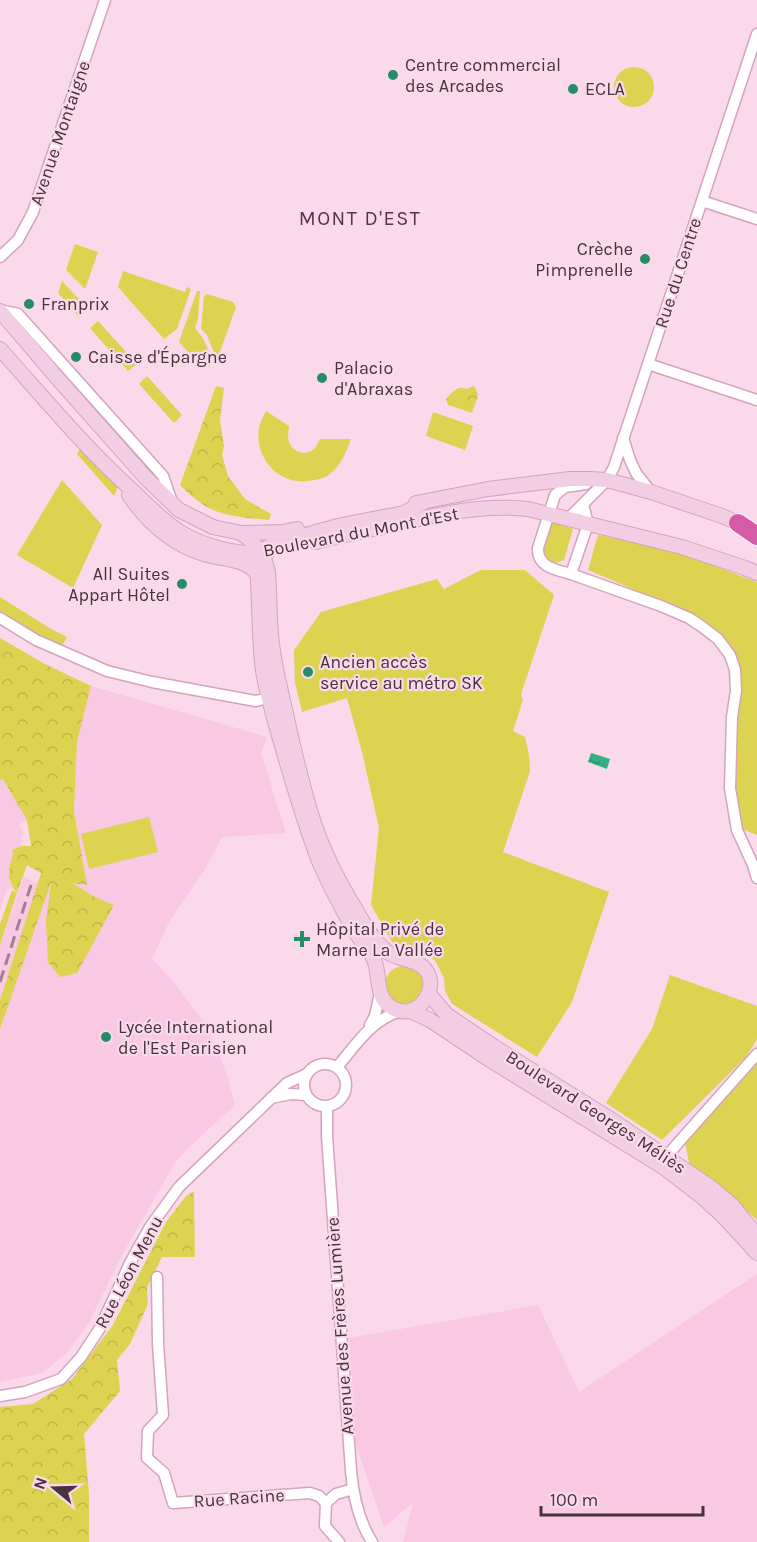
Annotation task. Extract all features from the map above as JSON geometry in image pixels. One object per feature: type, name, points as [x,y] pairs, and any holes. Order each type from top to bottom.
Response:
[{"type":"main road","name":"Boulevard du Mont d'Est","points":[[0,310],[145,477],[173,505],[213,527],[241,533],[283,532],[488,489],[570,479],[607,480],[651,492],[749,527]]},
{"type":"main road","name":"Boulevard du Mont d'Est","points":[[0,349],[116,476],[164,521],[180,532],[215,548],[262,554],[448,513],[490,507],[514,507],[682,547],[757,573]]},
{"type":"main road","points":[[116,476],[140,512],[167,536],[202,554],[237,561],[263,574]]},
{"type":"main road","points":[[420,519],[433,508],[475,498],[488,489]]},
{"type":"main road","points":[[424,502],[404,513],[342,525],[272,544],[262,554],[258,568],[263,574],[280,693],[286,713],[283,730],[305,824],[335,896],[374,960],[379,989],[385,1003],[430,1020],[489,1060],[665,1161]]},
{"type":"main road","points":[[241,533],[253,541],[262,554]]},
{"type":"main road","points":[[278,550],[263,574],[264,699],[283,730],[294,754],[314,823],[339,882],[360,918],[388,952],[412,960],[426,971],[430,981],[429,994],[422,1004],[405,1011]]},
{"type":"main road","points":[[264,699],[274,697],[286,713]]},
{"type":"main road","points":[[379,989],[381,975],[386,967],[404,959]]},
{"type":"main road","name":"Boulevard Georges Méliès","points":[[429,994],[447,1015],[612,1120],[665,1161],[722,1215],[757,1253]]},
{"type":"main road","name":"Boulevard Georges Méliès","points":[[665,1161],[680,1165],[712,1188],[732,1205],[757,1236]]},
{"type":"street","name":"Avenue Montaigne","points":[[0,257],[18,240],[33,212],[102,1]]},
{"type":"street","name":"Rue du Centre","points":[[568,519],[607,480],[614,467],[757,34]]},
{"type":"street","points":[[702,201],[757,219]]},
{"type":"street","points":[[648,364],[757,400]]},
{"type":"street","points":[[623,438],[636,473],[651,492]]},
{"type":"street","points":[[607,480],[565,487],[555,495],[537,554],[547,567],[661,606],[689,618],[718,639],[730,655],[735,670],[736,691],[731,727],[730,788],[737,830],[757,878]]},
{"type":"street","points":[[571,574],[588,524],[584,504]]},
{"type":"street","points":[[0,618],[36,640],[107,671],[152,682],[256,701],[264,699]]},
{"type":"street","points":[[307,1074],[304,1081],[306,1095],[314,1103],[327,1107],[337,1103],[344,1095],[347,1087],[346,1080],[337,1067],[369,1028],[375,1016],[379,989]]},
{"type":"street","points":[[369,1028],[380,1020],[405,1011]]},
{"type":"street","points":[[665,1161],[757,1054]]},
{"type":"street","name":"Rue Léon Menu","points":[[0,1396],[25,1392],[60,1379],[81,1357],[100,1328],[130,1263],[155,1219],[179,1187],[287,1083],[307,1074],[317,1065],[327,1064],[337,1067]]},
{"type":"street","points":[[271,1098],[291,1094],[306,1095]]},
{"type":"street","name":"Avenue des Frères Lumière","points":[[327,1107],[327,1136],[353,1489],[368,1541]]},
{"type":"street","name":"Rue Racine","points":[[157,1277],[158,1344],[163,1414],[148,1431],[147,1458],[165,1473],[173,1503],[310,1493],[326,1503]]},
{"type":"street","points":[[339,1542],[325,1526],[326,1503],[336,1494],[353,1489]]},
{"type":"shaded area","name":"Lycée International de l'Est Parisien","points":[[91,686],[267,737],[261,753],[286,833],[222,837],[205,869],[169,922],[152,959],[174,982],[203,1021],[217,1048],[235,1105],[175,1163],[122,1255],[89,1323],[66,1354],[42,1373],[0,1382],[0,1027],[52,878],[87,885],[74,811],[77,742]]},
{"type":"shaded area","points":[[3,778],[27,820],[19,825],[24,834],[21,836],[23,841],[20,843],[21,846],[12,850],[9,869],[12,889],[7,889],[0,910],[0,780]]},
{"type":"shaded area","points":[[24,877],[38,883],[0,1000],[0,945]]},
{"type":"shaded area","points":[[757,1274],[757,1542],[403,1542],[413,1503],[384,1527],[356,1445],[349,1338],[538,1305],[579,1392]]},
{"type":"green space","points":[[634,67],[648,73],[654,87],[648,101],[634,107],[620,101],[614,87],[620,73]]},
{"type":"green space","points":[[75,244],[98,252],[85,289],[66,270]]},
{"type":"green space","points":[[123,271],[185,292],[187,287],[191,289],[177,329],[164,339],[118,287]]},
{"type":"green space","points":[[62,281],[88,309],[79,317],[58,293]]},
{"type":"green space","points":[[197,291],[200,291],[195,328],[207,346],[210,367],[187,351],[179,342]]},
{"type":"green space","points":[[207,294],[233,302],[236,307],[217,360],[207,335],[201,329],[204,296]]},
{"type":"green space","points":[[98,321],[137,364],[128,371],[90,328]]},
{"type":"green space","points":[[147,376],[182,415],[174,423],[139,384]]},
{"type":"green space","points":[[216,386],[224,388],[220,420],[224,446],[222,455],[228,476],[245,499],[271,514],[269,520],[221,513],[207,507],[180,485]]},
{"type":"green space","points":[[473,386],[478,395],[472,413],[448,405],[446,399],[455,390]]},
{"type":"green space","points":[[266,411],[289,426],[289,441],[294,449],[302,453],[315,448],[320,439],[351,439],[337,467],[325,477],[308,481],[297,481],[278,474],[264,459],[258,439],[261,421]]},
{"type":"green space","points":[[433,412],[473,426],[465,450],[426,436]]},
{"type":"green space","points":[[81,447],[118,487],[114,496],[77,454]]},
{"type":"green space","points":[[62,480],[102,525],[73,588],[17,555]]},
{"type":"green space","points":[[552,522],[573,529],[564,560],[556,563],[548,560],[543,552]]},
{"type":"green space","points":[[598,535],[678,552],[757,582],[757,835],[742,829],[736,792],[738,663],[728,641],[694,615],[588,570]]},
{"type":"green space","points":[[481,570],[525,570],[554,595],[521,694],[523,700],[513,731],[525,737],[530,771],[503,852],[609,892],[572,1002],[537,1057],[452,1004],[445,991],[444,978],[436,962],[423,950],[392,942],[371,905],[379,828],[347,698],[302,712],[295,683],[294,650],[321,612],[437,579],[444,589]]},
{"type":"green space","points":[[0,597],[67,637],[61,648],[0,612]]},
{"type":"green space","points":[[0,638],[45,664],[91,686],[77,742],[74,811],[87,885],[72,883],[114,905],[77,973],[60,977],[48,962],[46,921],[51,883],[0,1029],[0,1000],[41,873],[27,865],[17,893],[9,878],[12,850],[21,846],[31,846],[27,820],[3,779],[0,780]]},
{"type":"green space","points":[[149,817],[158,852],[89,869],[81,834]]},
{"type":"green space","points":[[12,890],[17,893],[0,945],[0,924]]},
{"type":"green space","points":[[404,966],[417,972],[423,985],[417,998],[404,1004],[391,998],[385,985],[391,972]]},
{"type":"green space","points":[[670,975],[757,1006],[757,1039],[746,1057],[662,1140],[606,1103],[652,1029]]},
{"type":"green space","points":[[757,1061],[757,1220],[690,1167],[685,1143]]},
{"type":"green space","points":[[194,1191],[195,1257],[162,1257],[147,1288],[148,1304],[130,1344],[117,1360],[120,1391],[84,1434],[89,1494],[89,1542],[0,1542],[0,1407],[33,1404],[72,1379],[113,1325],[166,1222],[186,1196]]},
{"type":"water","points":[[591,753],[610,759],[607,769],[588,762]]},
{"type":"railway","points":[[0,982],[32,882]]},
{"type":"place","name":"Centre commercial des Arcades","points":[[393,75]]},
{"type":"place","name":"ECLA","points":[[573,89]]},
{"type":"place","name":"Crèche Pimprenelle","points":[[645,259]]},
{"type":"place","name":"Franprix","points":[[29,304]]},
{"type":"place","name":"Caisse d'Épargne","points":[[76,357]]},
{"type":"place","name":"Palacio d'Abraxas","points":[[322,378]]},
{"type":"place","name":"All Suites Appart Hôtel","points":[[182,584]]},
{"type":"place","name":"Ancien accès service au métro SK","points":[[308,672]]},
{"type":"place","name":"Hôpital Privé de Marne La Vallée","points":[[302,939]]},
{"type":"place","name":"Lycée International de l'Est Parisien","points":[[106,1037]]},
{"type":"district","name":"MONT D'EST","points":[[360,218]]}]
